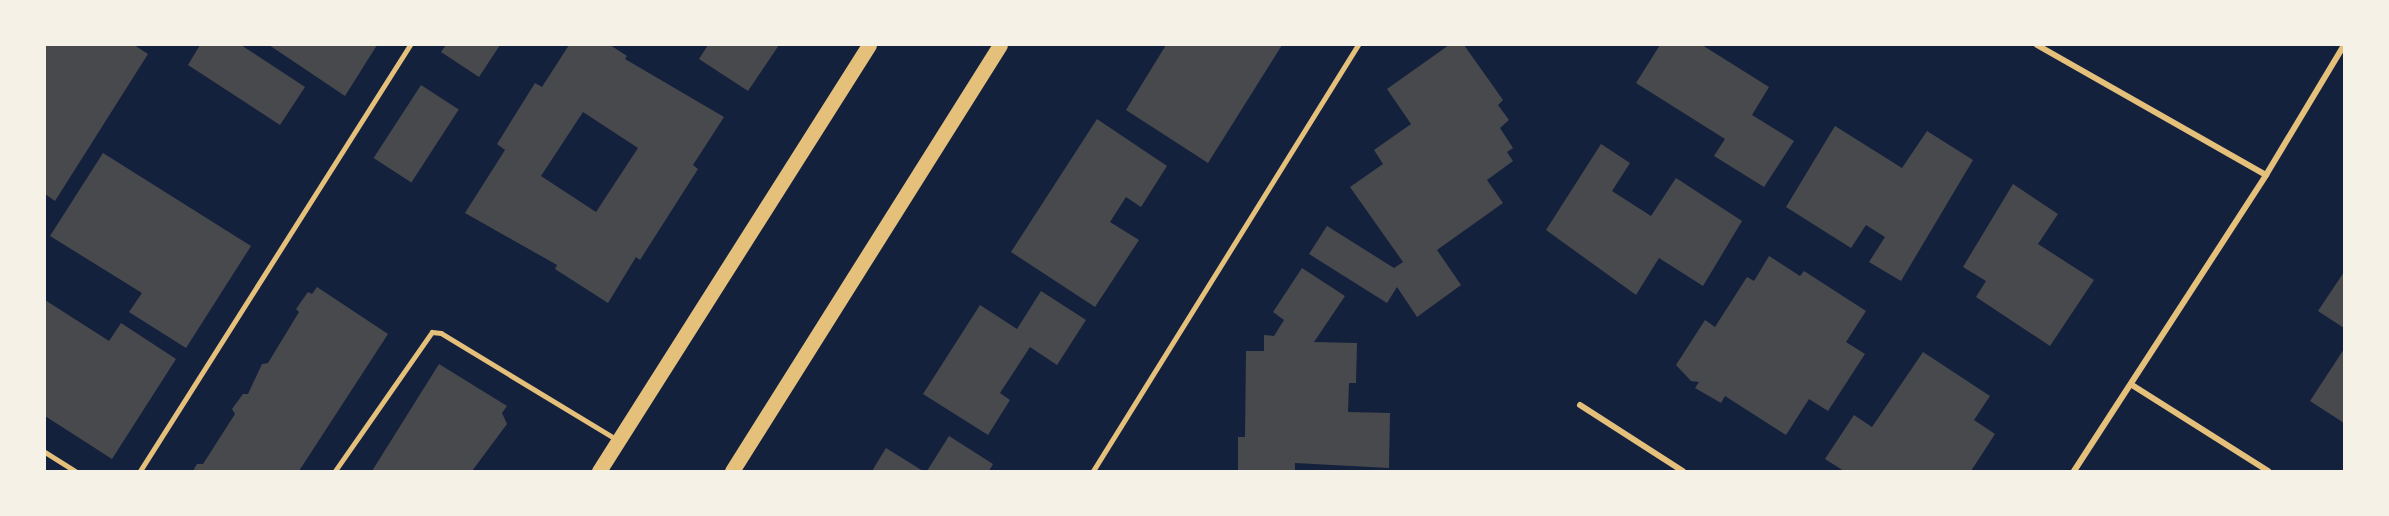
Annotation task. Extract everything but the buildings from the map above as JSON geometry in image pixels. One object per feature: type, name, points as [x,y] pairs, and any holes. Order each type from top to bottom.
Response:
[{"type":"main road","points":[[598,471],[869,45]]},
{"type":"main road","points":[[732,471],[999,45]]},
{"type":"street","points":[[2037,45],[2265,175]]},
{"type":"street","points":[[2074,471],[2132,385],[2344,45]]},
{"type":"street","points":[[2132,385],[2268,471]]},
{"type":"street","points":[[1580,405],[1683,471]]},
{"type":"lane","points":[[140,471],[410,45]]},
{"type":"lane","points":[[1093,471],[1358,45]]},
{"type":"lane","points":[[335,471],[432,332],[441,333],[619,440]]},
{"type":"lane","points":[[45,452],[75,471]]}]
